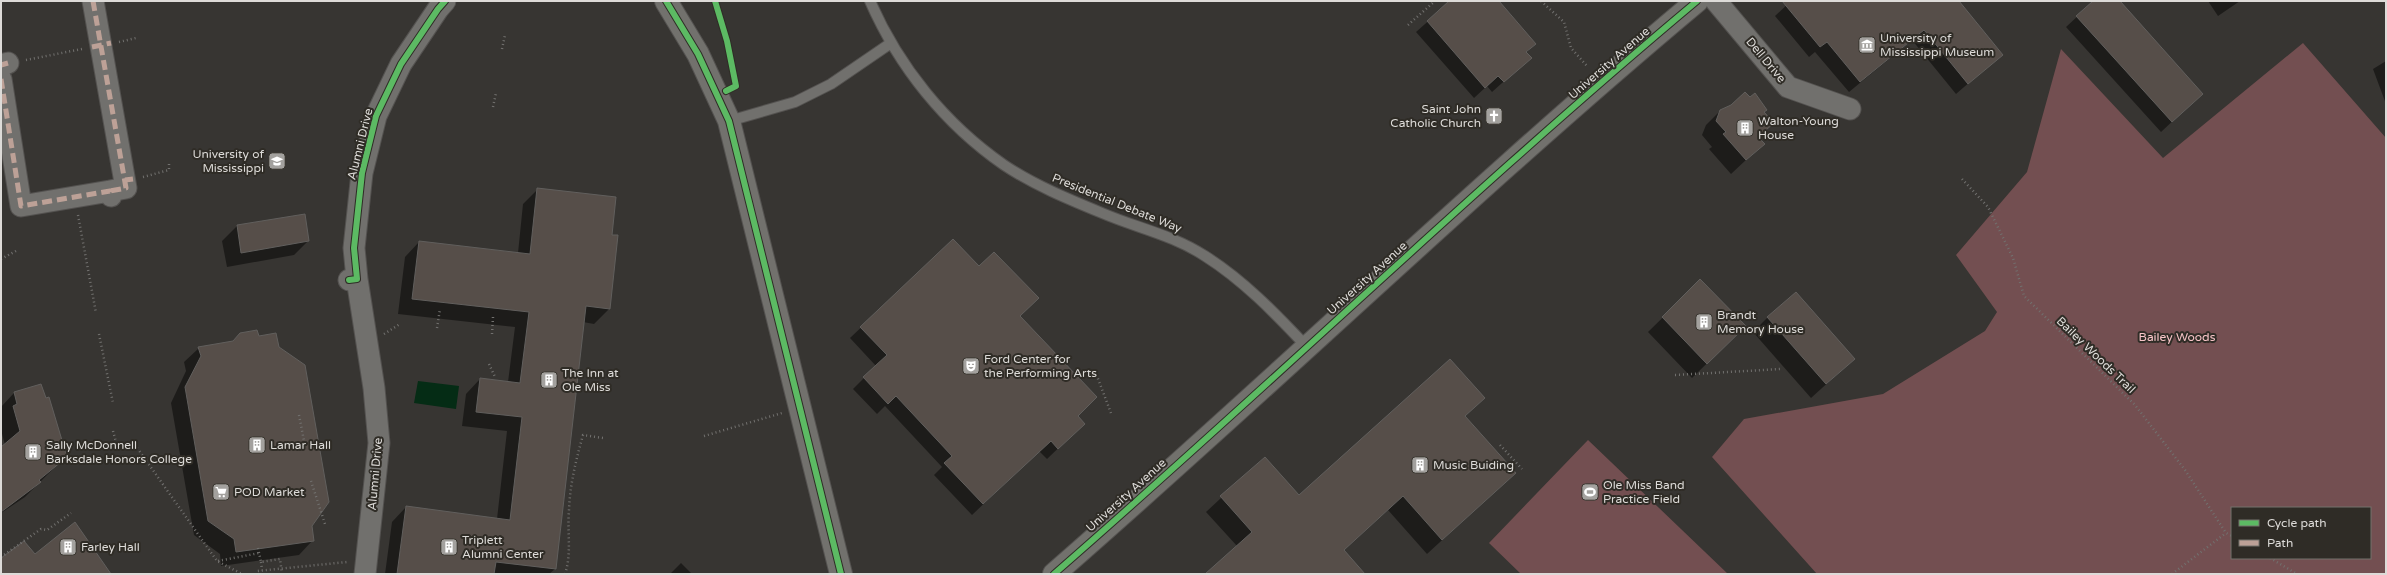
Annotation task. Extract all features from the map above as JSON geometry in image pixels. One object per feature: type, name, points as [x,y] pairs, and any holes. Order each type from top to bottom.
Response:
[{"type":"street","points":[[3,69],[21,206],[42,205],[123,185],[105,44],[93,1]]},
{"type":"street","name":"Alumni Drive","points":[[357,568],[379,443],[374,388],[353,280],[354,248],[360,185],[376,116],[401,64],[445,1]]},
{"type":"street","points":[[666,1],[698,54],[729,121],[841,574]]},
{"type":"street","name":"University Avenue","points":[[1054,574],[1135,504],[1306,346],[1507,166],[1697,1]]},
{"type":"street","name":"Dell Drive","points":[[1716,1],[1788,87],[1850,109]]},
{"type":"lane","name":"Presidential Debate Way","points":[[870,1],[900,59],[931,98],[963,133],[1005,165],[1053,193],[1118,220],[1165,234],[1205,256],[1240,281],[1273,311],[1306,346]]},
{"type":"lane","points":[[729,121],[795,102],[831,84],[891,44]]},
{"type":"path","points":[[1408,25],[1435,1]]},
{"type":"path","points":[[1541,1],[1564,22],[1571,48],[1588,66]]},
{"type":"path","points":[[502,49],[505,35]]},
{"type":"path","points":[[3,69],[136,38]]},
{"type":"path","points":[[493,107],[496,93]]},
{"type":"path","points":[[123,185],[169,170],[168,162]]},
{"type":"path","points":[[74,197],[96,313]]},
{"type":"path","points":[[1,259],[16,251]]},
{"type":"path","points":[[437,328],[440,309]]},
{"type":"path","points":[[492,334],[493,317]]},
{"type":"path","points":[[380,336],[400,324]]},
{"type":"path","points":[[99,334],[112,403]]},
{"type":"path","points":[[489,364],[495,377]]},
{"type":"path","points":[[1675,375],[1781,369]]},
{"type":"path","points":[[1094,371],[1111,413]]},
{"type":"path","points":[[704,436],[782,413]]},
{"type":"path","points":[[299,415],[305,446]]},
{"type":"path","points":[[113,431],[116,442],[121,448],[134,446],[138,449],[218,561],[242,574]]},
{"type":"path","points":[[564,574],[569,559],[569,510],[574,466],[583,435],[603,438]]},
{"type":"path","points":[[1500,444],[1522,469]]},
{"type":"path","points":[[311,481],[325,524]]},
{"type":"path","points":[[1,557],[41,529],[47,530],[71,513]]},
{"type":"path","points":[[2172,574],[2226,533],[2231,536]]},
{"type":"path","points":[[258,548],[262,570]]},
{"type":"path","points":[[218,561],[229,557],[259,553]]},
{"type":"path","points":[[261,562],[280,559],[282,574]]},
{"type":"path","points":[[2272,559],[2297,574]]},
{"type":"path","points":[[258,574],[257,571],[281,568],[357,568]]},
{"type":"green space","name":"Bailey Woods","points":[[2303,43],[2386,138],[2386,574],[1817,574],[1712,457],[1744,419],[1883,394],[1985,331],[1997,312],[1956,255],[2027,172],[2061,49],[2163,158]]},
{"type":"green space","name":"Ole Miss Band Practice Field","points":[[1588,440],[1728,574],[1521,574],[1489,543]]},
{"type":"shaded area","points":[[418,381],[459,386],[456,409],[414,403]]},
{"type":"building","name":"Saint John Catholic Church","points":[[1449,1],[1499,1],[1536,44],[1526,52],[1532,58],[1504,82],[1498,76],[1485,88],[1427,21]]},
{"type":"building","name":"University of Mississippi Museum","points":[[1782,1],[1959,1],[2003,55],[1968,84],[1924,30],[1860,82],[1827,42],[1820,47]]},
{"type":"building","points":[[2093,1],[2120,1],[2203,94],[2172,122],[2076,16]]},
{"type":"building","name":"Walton-Young House","points":[[1745,92],[1750,97],[1755,93],[1767,110],[1764,112],[1774,123],[1758,137],[1765,144],[1746,160],[1723,134],[1726,132],[1716,121],[1720,110],[1731,105]]},
{"type":"building","name":"The Inn at Ole Miss","points":[[537,188],[616,197],[612,235],[618,235],[610,309],[586,306],[556,569],[496,562],[494,574],[397,574],[406,506],[510,520],[522,417],[476,412],[480,378],[520,383],[529,312],[412,299],[419,241],[530,254]]},
{"type":"building","points":[[305,214],[309,241],[241,253],[237,225]]},
{"type":"building","name":"Ford Center for the Performing Arts","points":[[953,239],[979,266],[994,252],[1039,298],[1020,316],[1097,397],[1078,416],[1085,424],[1058,449],[1051,441],[983,504],[944,463],[952,456],[896,396],[888,404],[863,377],[887,355],[860,327]]},
{"type":"building","name":"Brandt Memory House","points":[[1700,279],[1746,326],[1707,364],[1662,317]]},
{"type":"building","points":[[1796,292],[1855,359],[1826,384],[1767,317]]},
{"type":"building","name":"Lamar Hall","points":[[257,330],[259,336],[276,333],[279,347],[305,365],[329,502],[312,526],[314,541],[236,552],[234,539],[208,521],[185,387],[201,356],[198,347],[233,341],[240,333]]},
{"type":"building","name":"Music Buiding","points":[[1450,359],[1485,398],[1465,416],[1516,473],[1442,540],[1403,496],[1344,550],[1365,574],[1205,574],[1252,532],[1220,496],[1265,457],[1299,495]]},
{"type":"building","name":"Sally McDonnell Barksdale Honors College","points":[[41,384],[46,398],[49,397],[67,457],[39,480],[41,482],[1,512],[1,447],[20,431],[13,406],[17,404],[14,392]]},
{"type":"building","name":"Farley Hall","points":[[75,522],[111,574],[1,574],[1,558],[24,541],[35,554]]},
{"type":"marked path","points":[[93,1],[126,188],[110,191]]},
{"type":"marked path","points":[[92,47],[111,43]]},
{"type":"marked path","points":[[1,65],[8,63]]},
{"type":"marked path","points":[[1,79],[21,206],[110,191],[111,196]]},
{"type":"marked path","points":[[125,180],[133,179]]},
{"type":"cycle path","points":[[349,280],[357,279],[354,248],[362,173],[376,116],[401,64],[445,1]]},
{"type":"cycle path","points":[[666,1],[698,54],[729,121],[841,574]]},
{"type":"cycle path","points":[[715,1],[727,41],[736,86],[726,91]]},
{"type":"cycle path","points":[[1054,574],[1135,503],[1534,142],[1697,1]]},
{"type":"place","name":"University of Mississippi Museum","points":[[1867,45]]},
{"type":"place","name":"Saint John Catholic Church","points":[[1494,116]]},
{"type":"place","name":"Walton-Young House","points":[[1745,128]]},
{"type":"place","name":"University of Mississippi","points":[[277,161]]},
{"type":"place","name":"Brandt Memory House","points":[[1704,322]]},
{"type":"place","name":"Ford Center for the Performing Arts","points":[[971,366]]},
{"type":"place","name":"The Inn at Ole Miss","points":[[549,380]]},
{"type":"place","name":"Lamar Hall","points":[[257,445]]},
{"type":"place","name":"Sally McDonnell Barksdale Honors College","points":[[33,452]]},
{"type":"place","name":"Music Buiding","points":[[1420,465]]},
{"type":"place","name":"POD Market","points":[[221,492]]},
{"type":"place","name":"Ole Miss Band Practice Field","points":[[1590,492]]},
{"type":"place","name":"Farley Hall","points":[[68,547]]},
{"type":"place","name":"Triplett Alumni Center","points":[[449,547]]}]
